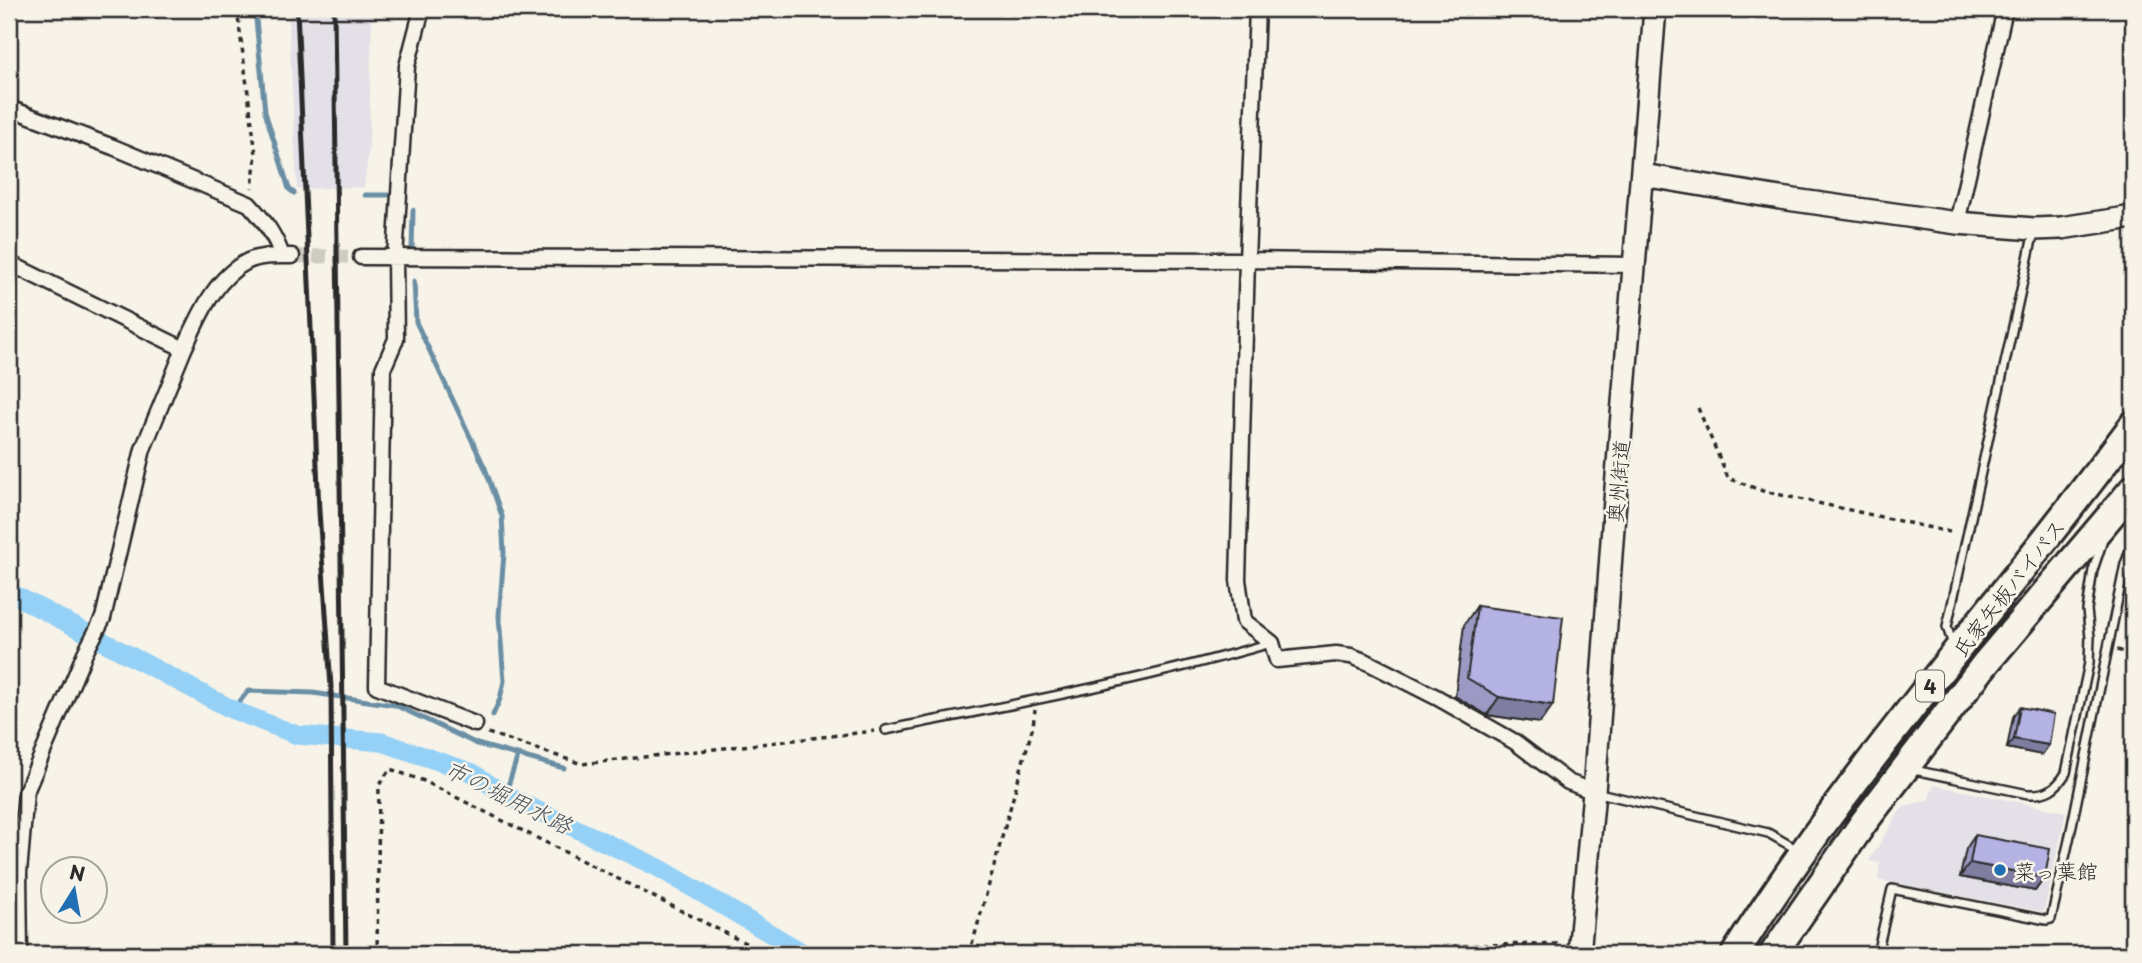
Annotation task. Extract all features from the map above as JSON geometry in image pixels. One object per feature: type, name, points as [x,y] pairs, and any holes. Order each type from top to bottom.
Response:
[{"type":"highway","name":"氏家矢板バイパス","points":[[1735,954],[1802,853],[2037,548],[2081,496],[2133,425]]},
{"type":"highway","name":"氏家矢板バイパス","points":[[1773,954],[1864,822],[1985,664],[2133,489]]},
{"type":"main road","name":"奥州街道","points":[[1580,949],[1656,9]]},
{"type":"main road","points":[[1643,175],[1957,223],[2034,229],[2061,228],[2133,217]]},
{"type":"street","points":[[422,9],[407,65],[395,258],[396,339],[383,369],[377,686],[475,724]]},
{"type":"street","points":[[1257,9],[1238,580],[1244,621],[1272,643],[1277,660],[1336,654],[1351,656],[1392,673],[1516,742],[1568,782],[1594,792]]},
{"type":"street","points":[[1957,223],[2005,9]]},
{"type":"street","points":[[9,108],[113,146],[249,204],[265,222],[287,256],[248,261],[216,289],[205,305],[184,349],[143,449],[103,618],[85,653],[26,792],[19,873],[20,954]]},
{"type":"street","points":[[362,257],[1247,260],[1635,265]]},
{"type":"street","points":[[9,263],[184,349]]},
{"type":"lane","points":[[1959,648],[1951,639],[1947,626],[2034,229]]},
{"type":"lane","points":[[1910,764],[1914,770],[1936,776],[2028,794],[2041,795],[2053,790],[2060,783],[2066,773],[2089,663],[2087,610],[2092,578],[2097,555],[2116,510]]},
{"type":"lane","points":[[1877,954],[1892,889],[2051,919],[2125,564],[2133,543]]},
{"type":"lane","points":[[886,730],[1034,702],[1203,663],[1272,643]]},
{"type":"lane","points":[[1594,792],[1768,833],[1802,853]]},
{"type":"path","points":[[237,9],[256,154],[249,204]]},
{"type":"path","points":[[1698,408],[1728,478],[1763,491],[1966,536]]},
{"type":"path","points":[[968,954],[1033,726],[1034,702]]},
{"type":"path","points":[[475,724],[480,730],[582,764],[886,730]]},
{"type":"path","points":[[377,954],[379,785],[390,769],[424,781],[767,954]]},
{"type":"path","points":[[1283,954],[1482,945],[1580,949]]},
{"type":"shaded area","points":[[288,9],[372,9],[369,147],[364,187],[297,189]]},
{"type":"shaded area","points":[[1934,785],[2066,812],[2044,912],[1878,880],[1880,863],[1869,861],[1899,812],[1905,806],[1928,800]]},
{"type":"building","points":[[1477,606],[1563,617],[1553,705],[1499,697],[1467,678]]},
{"type":"building","points":[[2020,707],[2054,714],[2049,745],[2014,739]]},
{"type":"building","points":[[1975,835],[2050,849],[2045,877],[1970,863]]},
{"type":"waterway","points":[[255,9],[265,112],[289,189],[294,193]]},
{"type":"waterway","points":[[365,195],[389,195]]},
{"type":"waterway","points":[[412,250],[413,210]]},
{"type":"waterway","points":[[414,281],[416,322],[485,468],[502,516],[504,553],[499,616],[504,681],[493,715]]},
{"type":"waterway","name":"市の堀用水路","points":[[9,592],[233,710],[297,735],[382,742],[473,773],[505,795],[659,868],[805,954]]},
{"type":"waterway","points":[[233,710],[248,691],[313,693],[395,705],[477,744],[564,768]]},
{"type":"waterway","points":[[505,795],[518,755]]},
{"type":"tunnel","points":[[292,256],[361,257]]},
{"type":"railway","points":[[297,9],[319,511],[331,687],[333,954]]},
{"type":"railway","points":[[334,9],[346,954]]},
{"type":"place","name":"菜っ葉館","points":[[2000,870]]}]
